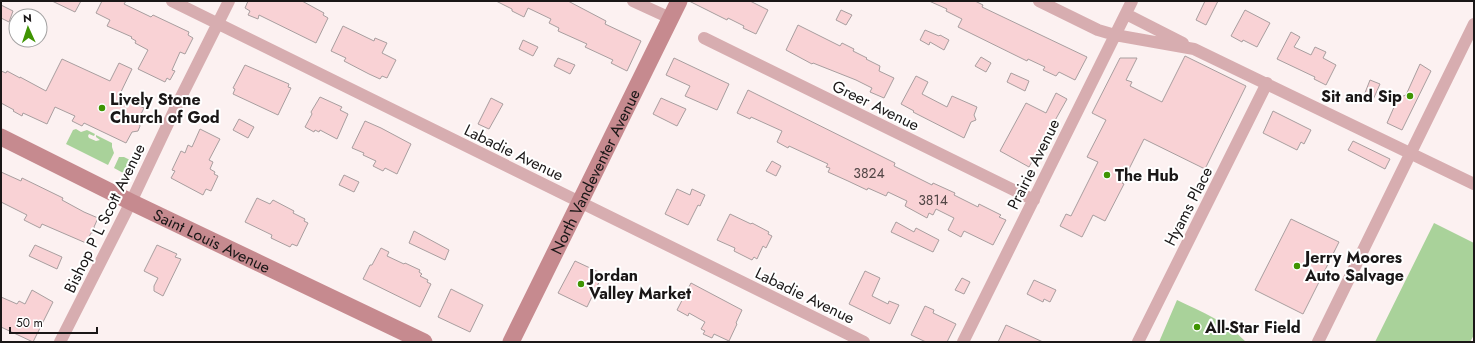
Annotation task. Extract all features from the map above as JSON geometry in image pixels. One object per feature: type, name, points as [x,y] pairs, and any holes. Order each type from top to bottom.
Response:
[{"type":"street","name":"Labadie Avenue","points":[[172,1],[864,342]]},
{"type":"street","name":"Bishop P L Scott Avenue","points":[[60,342],[230,1]]},
{"type":"street","points":[[633,1],[670,18]]},
{"type":"street","name":"North Vandeventer Avenue","points":[[511,342],[678,1]]},
{"type":"street","points":[[1039,1],[1098,30],[1115,35],[1194,49]]},
{"type":"street","name":"Prairie Avenue","points":[[963,342],[1132,1]]},
{"type":"street","points":[[1126,14],[1194,49],[1474,184]]},
{"type":"street","points":[[1318,342],[1474,24]]},
{"type":"street","name":"Greer Avenue","points":[[704,38],[1034,200]]},
{"type":"street","name":"Hyams Place","points":[[1138,342],[1267,83]]},
{"type":"street","name":"Saint Louis Avenue","points":[[1,137],[131,202],[424,342]]},
{"type":"green space","points":[[76,129],[81,132],[87,130],[95,134],[94,136],[89,134],[88,136],[96,141],[100,140],[96,137],[96,135],[112,143],[114,153],[108,165],[66,144],[73,130]]},
{"type":"green space","points":[[119,157],[124,157],[132,161],[125,174],[114,168]]},
{"type":"green space","points":[[1434,223],[1474,243],[1474,335],[1470,342],[1375,342]]},
{"type":"green space","name":"All-Star Field","points":[[1177,300],[1222,323],[1246,342],[1159,342]]},
{"type":"building","points":[[52,1],[81,1],[75,12]]},
{"type":"building","points":[[102,1],[126,1],[124,4],[151,17],[153,15],[189,32],[188,35],[193,38],[185,54],[180,52],[172,70],[175,71],[170,80],[167,78],[165,82],[138,69],[148,50],[135,43],[136,41],[131,38],[132,37],[107,26],[110,20],[96,13]]},
{"type":"building","points":[[248,1],[302,1],[324,13],[323,15],[328,18],[316,43],[259,15],[258,19],[248,15],[250,11],[245,8]]},
{"type":"building","points":[[496,1],[568,1],[606,21],[605,24],[641,41],[627,71],[611,63],[613,60],[585,47],[587,44],[558,31],[559,28],[549,23],[551,19],[528,8],[524,17]]},
{"type":"building","points":[[689,1],[750,1],[768,10],[756,34],[743,28],[744,26],[728,18],[727,20]]},
{"type":"building","points":[[929,1],[975,1],[983,5],[982,7],[1087,57],[1075,80],[1059,72],[1056,76],[1043,70],[1045,67],[1028,59],[1027,61],[958,27],[962,19],[946,11],[947,9]]},
{"type":"building","points":[[1205,1],[1218,1],[1206,25],[1196,20]]},
{"type":"building","points":[[1,5],[8,8],[8,22],[1,18]]},
{"type":"building","points":[[841,10],[852,15],[846,25],[836,20]]},
{"type":"building","points":[[1245,10],[1270,23],[1257,47],[1243,40],[1242,42],[1231,36]]},
{"type":"building","points":[[798,25],[840,46],[842,43],[854,49],[853,51],[880,66],[879,71],[894,78],[884,98],[870,92],[872,88],[856,80],[813,63],[812,64],[786,50]]},
{"type":"building","points":[[343,26],[374,41],[375,38],[387,43],[382,53],[396,60],[387,78],[382,76],[380,79],[369,74],[344,61],[346,58],[331,51]]},
{"type":"building","points":[[925,30],[949,40],[944,50],[930,42],[929,45],[920,40]]},
{"type":"building","points":[[1291,32],[1300,37],[1294,47],[1311,55],[1315,47],[1326,52],[1323,58],[1336,65],[1326,85],[1314,79],[1315,77],[1277,59]]},
{"type":"building","points":[[523,40],[538,47],[533,56],[519,49]]},
{"type":"building","points":[[1185,56],[1246,86],[1205,169],[1144,139],[1122,183],[1124,184],[1105,221],[1093,215],[1082,237],[1060,226],[1066,214],[1071,216],[1098,162],[1087,157],[1106,120],[1092,113],[1120,58],[1137,58],[1126,80],[1132,82],[1130,86],[1162,102]]},
{"type":"building","points":[[981,57],[991,63],[986,72],[975,66]]},
{"type":"building","points":[[558,58],[575,65],[570,74],[554,66]]},
{"type":"building","points":[[674,58],[729,84],[717,110],[685,96],[690,86],[666,75]]},
{"type":"building","points":[[62,59],[110,81],[119,63],[132,69],[119,96],[144,108],[138,120],[140,126],[138,131],[132,132],[126,143],[84,123],[82,126],[72,121],[75,116],[55,107],[47,124],[23,113],[22,116],[1,103],[1,71],[6,73],[7,71],[46,91]]},
{"type":"building","name":"Sit and Sip","points":[[1420,64],[1431,71],[1402,130],[1387,123],[1398,98],[1406,95]]},
{"type":"building","points":[[245,65],[289,84],[288,87],[291,88],[278,115],[233,94],[235,89],[233,88]]},
{"type":"building","points":[[1011,73],[1029,81],[1025,91],[1007,82]]},
{"type":"building","points":[[916,76],[928,82],[922,94],[947,107],[952,96],[977,107],[974,115],[976,120],[971,122],[964,138],[913,112],[914,111],[901,104]]},
{"type":"building","points":[[1370,80],[1380,84],[1372,102],[1363,98]]},
{"type":"building","points":[[748,90],[895,163],[894,166],[932,185],[933,183],[955,193],[954,195],[978,207],[979,204],[1001,215],[999,217],[1006,220],[993,245],[964,231],[961,237],[948,230],[954,218],[936,209],[933,215],[929,213],[927,218],[905,206],[907,201],[888,192],[886,196],[868,188],[867,190],[828,172],[830,168],[826,167],[828,164],[777,142],[782,131],[751,117],[750,119],[737,113]]},
{"type":"building","points":[[1056,93],[1067,99],[1029,167],[1000,151],[1026,103],[1046,113]]},
{"type":"building","points":[[320,97],[342,107],[340,110],[348,114],[337,139],[320,130],[319,132],[315,130],[314,132],[305,127],[312,114],[311,112]]},
{"type":"building","points":[[491,98],[503,104],[489,129],[478,124]]},
{"type":"building","points":[[661,98],[686,109],[677,126],[653,114]]},
{"type":"building","points":[[1273,111],[1311,130],[1304,144],[1301,142],[1297,150],[1263,133]]},
{"type":"building","points":[[239,119],[254,127],[248,138],[233,130]]},
{"type":"building","points":[[365,121],[411,144],[397,174],[385,168],[383,171],[373,166],[376,161],[363,155],[364,153],[352,148]]},
{"type":"building","points":[[200,129],[220,139],[209,160],[213,162],[210,169],[218,176],[211,191],[206,189],[203,195],[171,178],[175,171],[172,170],[181,151],[185,153],[188,145],[192,147]]},
{"type":"building","points":[[1353,141],[1390,159],[1385,169],[1348,150]]},
{"type":"building","points":[[772,161],[781,166],[776,176],[766,171]]},
{"type":"building","points":[[1,172],[21,181],[22,178],[63,198],[62,200],[98,218],[94,227],[96,232],[91,233],[86,243],[42,224],[40,228],[24,220],[27,215],[1,202]]},
{"type":"building","points":[[344,175],[359,182],[354,192],[339,185]]},
{"type":"building","points":[[677,189],[690,195],[692,189],[705,195],[688,225],[665,214]]},
{"type":"building","points":[[257,198],[270,204],[273,200],[294,211],[293,213],[305,219],[304,221],[308,223],[297,246],[292,244],[290,247],[271,238],[272,235],[245,222]]},
{"type":"building","points":[[730,214],[751,224],[752,223],[769,232],[768,234],[772,236],[766,248],[763,246],[757,259],[754,257],[752,260],[734,251],[735,248],[717,240]]},
{"type":"building","name":"Jerry Moores Auto Salvage","points":[[1291,219],[1339,242],[1303,314],[1255,290]]},
{"type":"building","points":[[896,222],[914,232],[916,228],[939,240],[933,252],[891,232]]},
{"type":"building","points":[[414,231],[449,250],[445,260],[409,243]]},
{"type":"building","points":[[35,245],[62,257],[57,269],[29,256]]},
{"type":"building","points":[[157,245],[177,254],[175,257],[181,259],[163,296],[154,291],[154,286],[158,278],[144,271]]},
{"type":"building","points":[[381,248],[389,252],[387,256],[420,270],[419,272],[422,274],[420,276],[428,280],[427,282],[431,284],[420,307],[363,279]]},
{"type":"building","name":"Jordan Valley Market","points":[[575,261],[603,274],[587,307],[558,293]]},
{"type":"building","points":[[865,271],[880,278],[872,296],[888,304],[889,301],[899,305],[890,324],[849,304]]},
{"type":"building","points":[[962,278],[970,282],[964,294],[955,290]]},
{"type":"building","points":[[1034,280],[1056,290],[1050,302],[1044,299],[1043,302],[1027,294]]},
{"type":"building","points":[[691,283],[742,310],[729,341],[714,334],[712,338],[703,334],[705,331],[701,329],[705,322],[689,313],[688,316],[677,310]]},
{"type":"building","points":[[451,289],[483,305],[470,332],[438,317]]},
{"type":"building","points":[[32,290],[53,302],[33,342],[1,327],[1,297],[17,304],[19,301],[25,304]]},
{"type":"building","points":[[925,306],[934,310],[933,313],[956,324],[947,342],[926,342],[911,335]]},
{"type":"building","points":[[1006,325],[1043,342],[998,342]]},
{"type":"place","name":"Sit and Sip","points":[[1410,96]]},
{"type":"place","name":"Lively Stone Church of God","points":[[102,108]]},
{"type":"place","name":"The Hub","points":[[1107,175]]},
{"type":"place","name":"Jerry Moores Auto Salvage","points":[[1297,266]]},
{"type":"place","name":"Jordan Valley Market","points":[[581,284]]},
{"type":"place","name":"All-Star Field","points":[[1197,327]]}]
